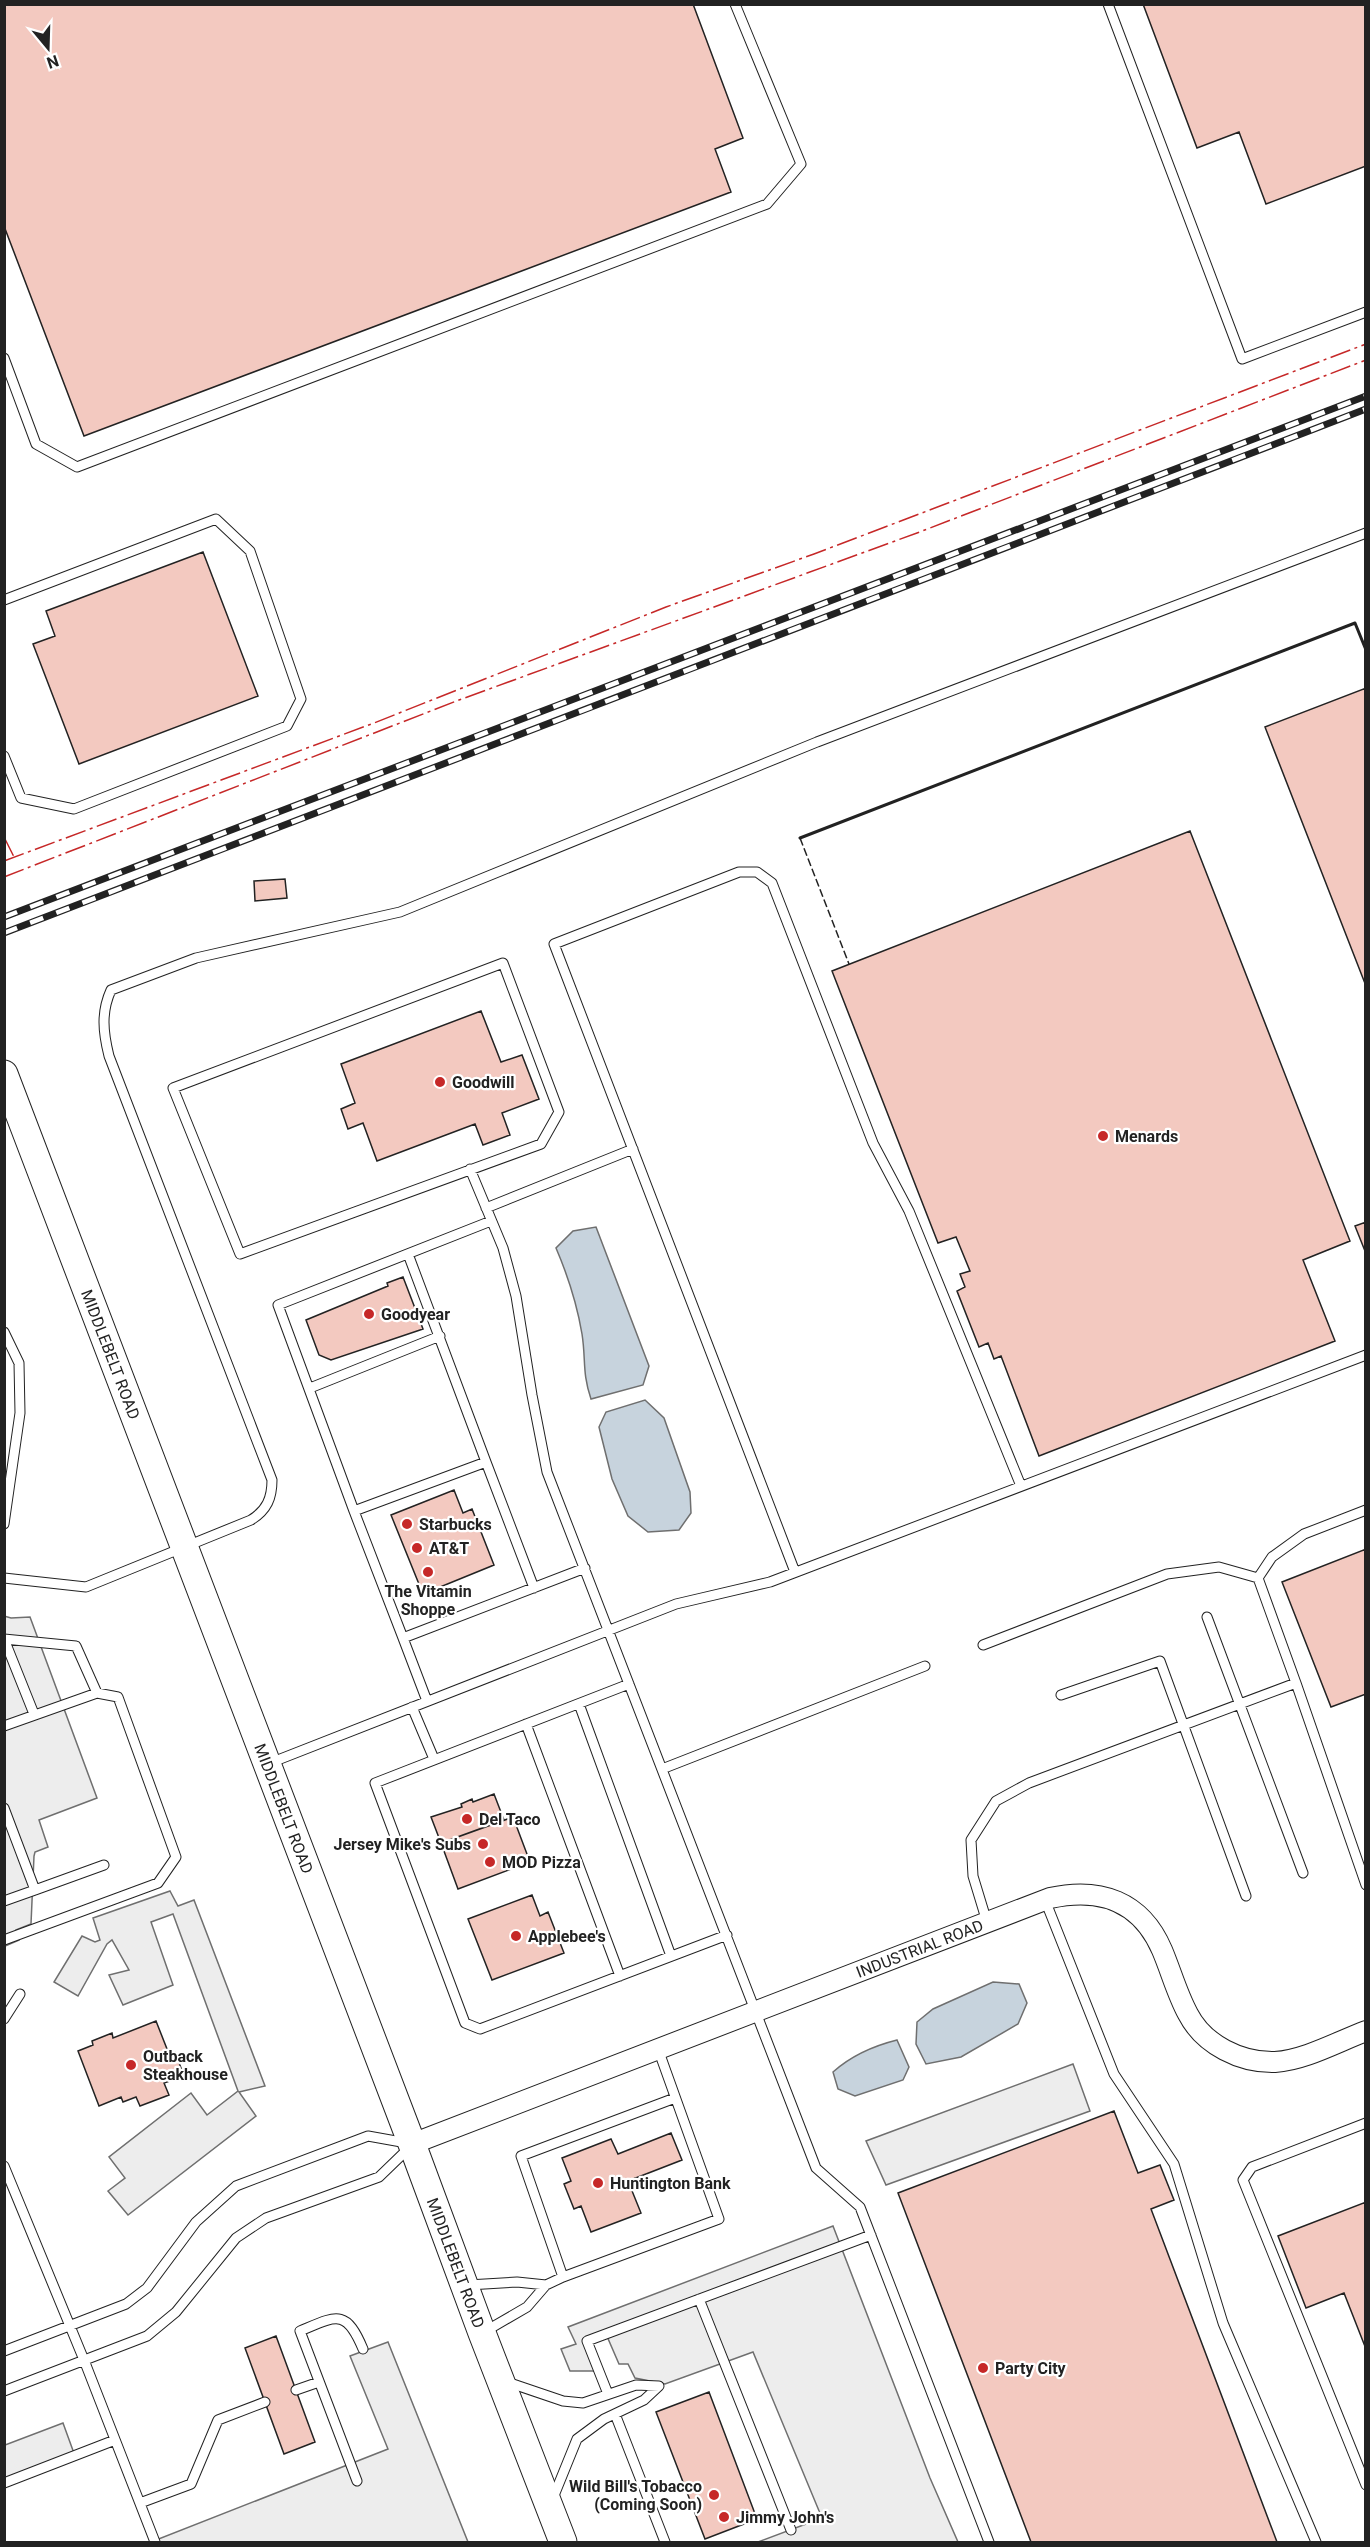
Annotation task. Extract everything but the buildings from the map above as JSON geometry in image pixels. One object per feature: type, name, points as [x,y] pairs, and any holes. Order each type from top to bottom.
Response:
[{"type":"main road","name":"MIDDLEBELT ROAD","points":[[4,1074],[563,2542]]},
{"type":"street","name":"INDUSTRIAL ROAD","points":[[412,2144],[987,1922],[1067,1894],[1085,1894],[1126,1904],[1155,1936],[1188,2014],[1197,2027],[1211,2042],[1234,2055],[1255,2061],[1276,2062],[1297,2058],[1365,2031]]},
{"type":"lane","points":[[4,358],[36,444],[76,467],[767,204],[801,164],[735,4]]},
{"type":"lane","points":[[1108,4],[1242,358],[1365,312]]},
{"type":"lane","points":[[4,600],[216,519],[250,551],[301,699],[287,726],[74,809],[21,798],[4,756]]},
{"type":"lane","points":[[4,1578],[86,1587],[258,1515],[269,1500],[272,1480],[109,1056],[104,1038],[103,1014],[111,990],[196,958],[400,912],[817,742],[1365,533]]},
{"type":"lane","points":[[795,1572],[555,944],[739,872],[757,872],[772,883],[873,1143],[909,1212],[1021,1486]]},
{"type":"lane","points":[[503,963],[559,1112],[541,1144],[470,1169],[240,1254],[173,1088],[503,963]]},
{"type":"lane","points":[[486,1208],[633,1149]]},
{"type":"lane","points":[[470,1169],[503,1248],[516,1296],[547,1472],[816,2168],[860,2207],[989,2542]]},
{"type":"lane","points":[[427,1701],[278,1305],[492,1221]]},
{"type":"lane","points":[[408,1254],[534,1588]]},
{"type":"lane","points":[[4,1332],[19,1362],[20,1413],[4,1524]]},
{"type":"lane","points":[[310,1388],[440,1336]]},
{"type":"lane","points":[[268,1764],[675,1605],[770,1582],[1365,1355]]},
{"type":"lane","points":[[354,1511],[486,1461]]},
{"type":"lane","points":[[1258,1578],[1272,1557],[1304,1534],[1365,1510]]},
{"type":"lane","points":[[982,1645],[1167,1574],[1219,1567],[1258,1578]]},
{"type":"lane","points":[[403,1638],[585,1568]]},
{"type":"lane","points":[[1258,1578],[1365,1885]]},
{"type":"lane","points":[[1207,1617],[1304,1873]]},
{"type":"lane","points":[[34,1714],[4,1639],[76,1646],[97,1693]]},
{"type":"lane","points":[[1061,1695],[1160,1660],[1246,1896]]},
{"type":"lane","points":[[662,1769],[925,1666]]},
{"type":"lane","points":[[987,1922],[973,1876],[971,1840],[996,1801],[1029,1783],[1296,1683]]},
{"type":"lane","points":[[629,1684],[375,1782],[465,2023],[480,2029],[727,1935]]},
{"type":"lane","points":[[4,1725],[97,1693],[118,1697],[176,1857],[158,1882],[4,1940]]},
{"type":"lane","points":[[579,1704],[671,1956]]},
{"type":"lane","points":[[412,1707],[434,1759]]},
{"type":"lane","points":[[526,1724],[620,1976]]},
{"type":"lane","points":[[4,1808],[35,1890]]},
{"type":"lane","points":[[4,1901],[104,1865]]},
{"type":"lane","points":[[1045,1900],[1114,2074],[1174,2164],[1223,2323],[1316,2542]]},
{"type":"lane","points":[[4,2019],[20,1994]]},
{"type":"lane","points":[[482,2333],[527,2307],[546,2285],[719,2220],[658,2049]]},
{"type":"lane","points":[[563,2277],[521,2156],[675,2098]]},
{"type":"lane","points":[[1365,2123],[1252,2167],[1243,2180],[1365,2485]]},
{"type":"lane","points":[[4,2351],[126,2304],[147,2288],[196,2222],[236,2186],[368,2136],[412,2144]]},
{"type":"lane","points":[[4,2391],[147,2336],[176,2312],[236,2238],[266,2218],[379,2177],[412,2144]]},
{"type":"lane","points":[[4,2166],[116,2440],[155,2542]]},
{"type":"lane","points":[[608,2394],[588,2341],[871,2235]]},
{"type":"lane","points":[[464,2286],[517,2282],[546,2285]]},
{"type":"lane","points":[[699,2299],[791,2530]]},
{"type":"lane","points":[[357,2481],[300,2331],[332,2318],[346,2320],[355,2329],[363,2349]]},
{"type":"lane","points":[[502,2380],[563,2401],[583,2403],[636,2385],[659,2386],[644,2400],[604,2419],[577,2439],[549,2506]]},
{"type":"lane","points":[[296,2390],[319,2382]]},
{"type":"lane","points":[[140,2503],[191,2484],[218,2420],[265,2402]]},
{"type":"lane","points":[[615,2414],[665,2542]]},
{"type":"lane","points":[[4,2483],[116,2440]]},
{"type":"shaded area","points":[[596,1227],[649,1366],[643,1385],[591,1399],[586,1381],[578,1312],[556,1248],[573,1231]]},
{"type":"shaded area","points":[[645,1400],[664,1418],[690,1492],[691,1513],[679,1530],[648,1532],[628,1516],[612,1479],[599,1427],[606,1412]]},
{"type":"shaded area","points":[[4,1616],[30,1617],[97,1798],[39,1820],[48,1847],[35,1852],[34,1856],[31,1924],[16,1930],[19,1940],[5,1946]]},
{"type":"shaded area","points":[[170,1891],[178,1906],[194,1900],[265,2086],[239,2092],[256,2116],[128,2215],[108,2191],[125,2178],[109,2157],[191,2093],[207,2115],[238,2091],[173,1914],[151,1922],[173,1985],[123,2005],[109,1975],[129,1970],[112,1940],[107,1944],[78,1996],[54,1982],[82,1936],[95,1942],[100,1940],[93,1918]]},
{"type":"shaded area","points":[[993,1982],[1019,1984],[1027,2003],[1018,2024],[961,2057],[926,2064],[916,2044],[917,2022],[933,2009]]},
{"type":"shaded area","points":[[897,2040],[909,2067],[903,2080],[855,2096],[838,2089],[833,2072],[840,2066],[863,2052]]},
{"type":"shaded area","points":[[1073,2064],[1090,2111],[886,2185],[866,2141]]},
{"type":"shaded area","points":[[833,2226],[930,2478],[958,2542],[758,2542],[822,2518],[753,2352],[665,2384],[635,2378],[628,2364],[619,2364],[606,2334],[588,2341],[599,2371],[570,2371],[561,2349],[576,2344],[568,2327]]},
{"type":"shaded area","points":[[388,2342],[468,2542],[151,2542],[388,2449],[350,2356]]},
{"type":"shaded area","points":[[63,2423],[75,2456],[5,2483],[5,2445]]},
{"type":"railway","points":[[4,917],[1366,396]]},
{"type":"railway","points":[[4,933],[1366,409]]},
{"type":"fence","points":[[800,838],[849,964]]},
{"type":"wall","points":[[800,838],[1355,623],[1366,650]]},
{"type":"power","points":[[4,861],[374,723],[666,607],[814,554],[1366,344]]},
{"type":"power","points":[[4,877],[459,700],[917,533],[1366,360]]},
{"type":"power","points":[[4,837],[14,857]]},
{"type":"place","name":"Goodwill","points":[[440,1082]]},
{"type":"place","name":"Menards","points":[[1103,1136]]},
{"type":"place","name":"Goodyear","points":[[369,1314]]},
{"type":"place","name":"Starbucks","points":[[407,1524]]},
{"type":"place","name":"AT&T","points":[[417,1548]]},
{"type":"place","name":"The Vitamin Shoppe","points":[[428,1572]]},
{"type":"place","name":"Del Taco","points":[[467,1819]]},
{"type":"place","name":"Jersey Mike's Subs","points":[[483,1844]]},
{"type":"place","name":"MOD Pizza","points":[[490,1862]]},
{"type":"place","name":"Applebee's","points":[[516,1936]]},
{"type":"place","name":"Outback Steakhouse","points":[[131,2065]]},
{"type":"place","name":"Huntington Bank","points":[[598,2183]]},
{"type":"place","name":"Party City","points":[[983,2368]]},
{"type":"place","name":"Wild Bill's Tobacco (Coming Soon)","points":[[714,2495]]},
{"type":"place","name":"Jimmy John's","points":[[724,2517]]}]
